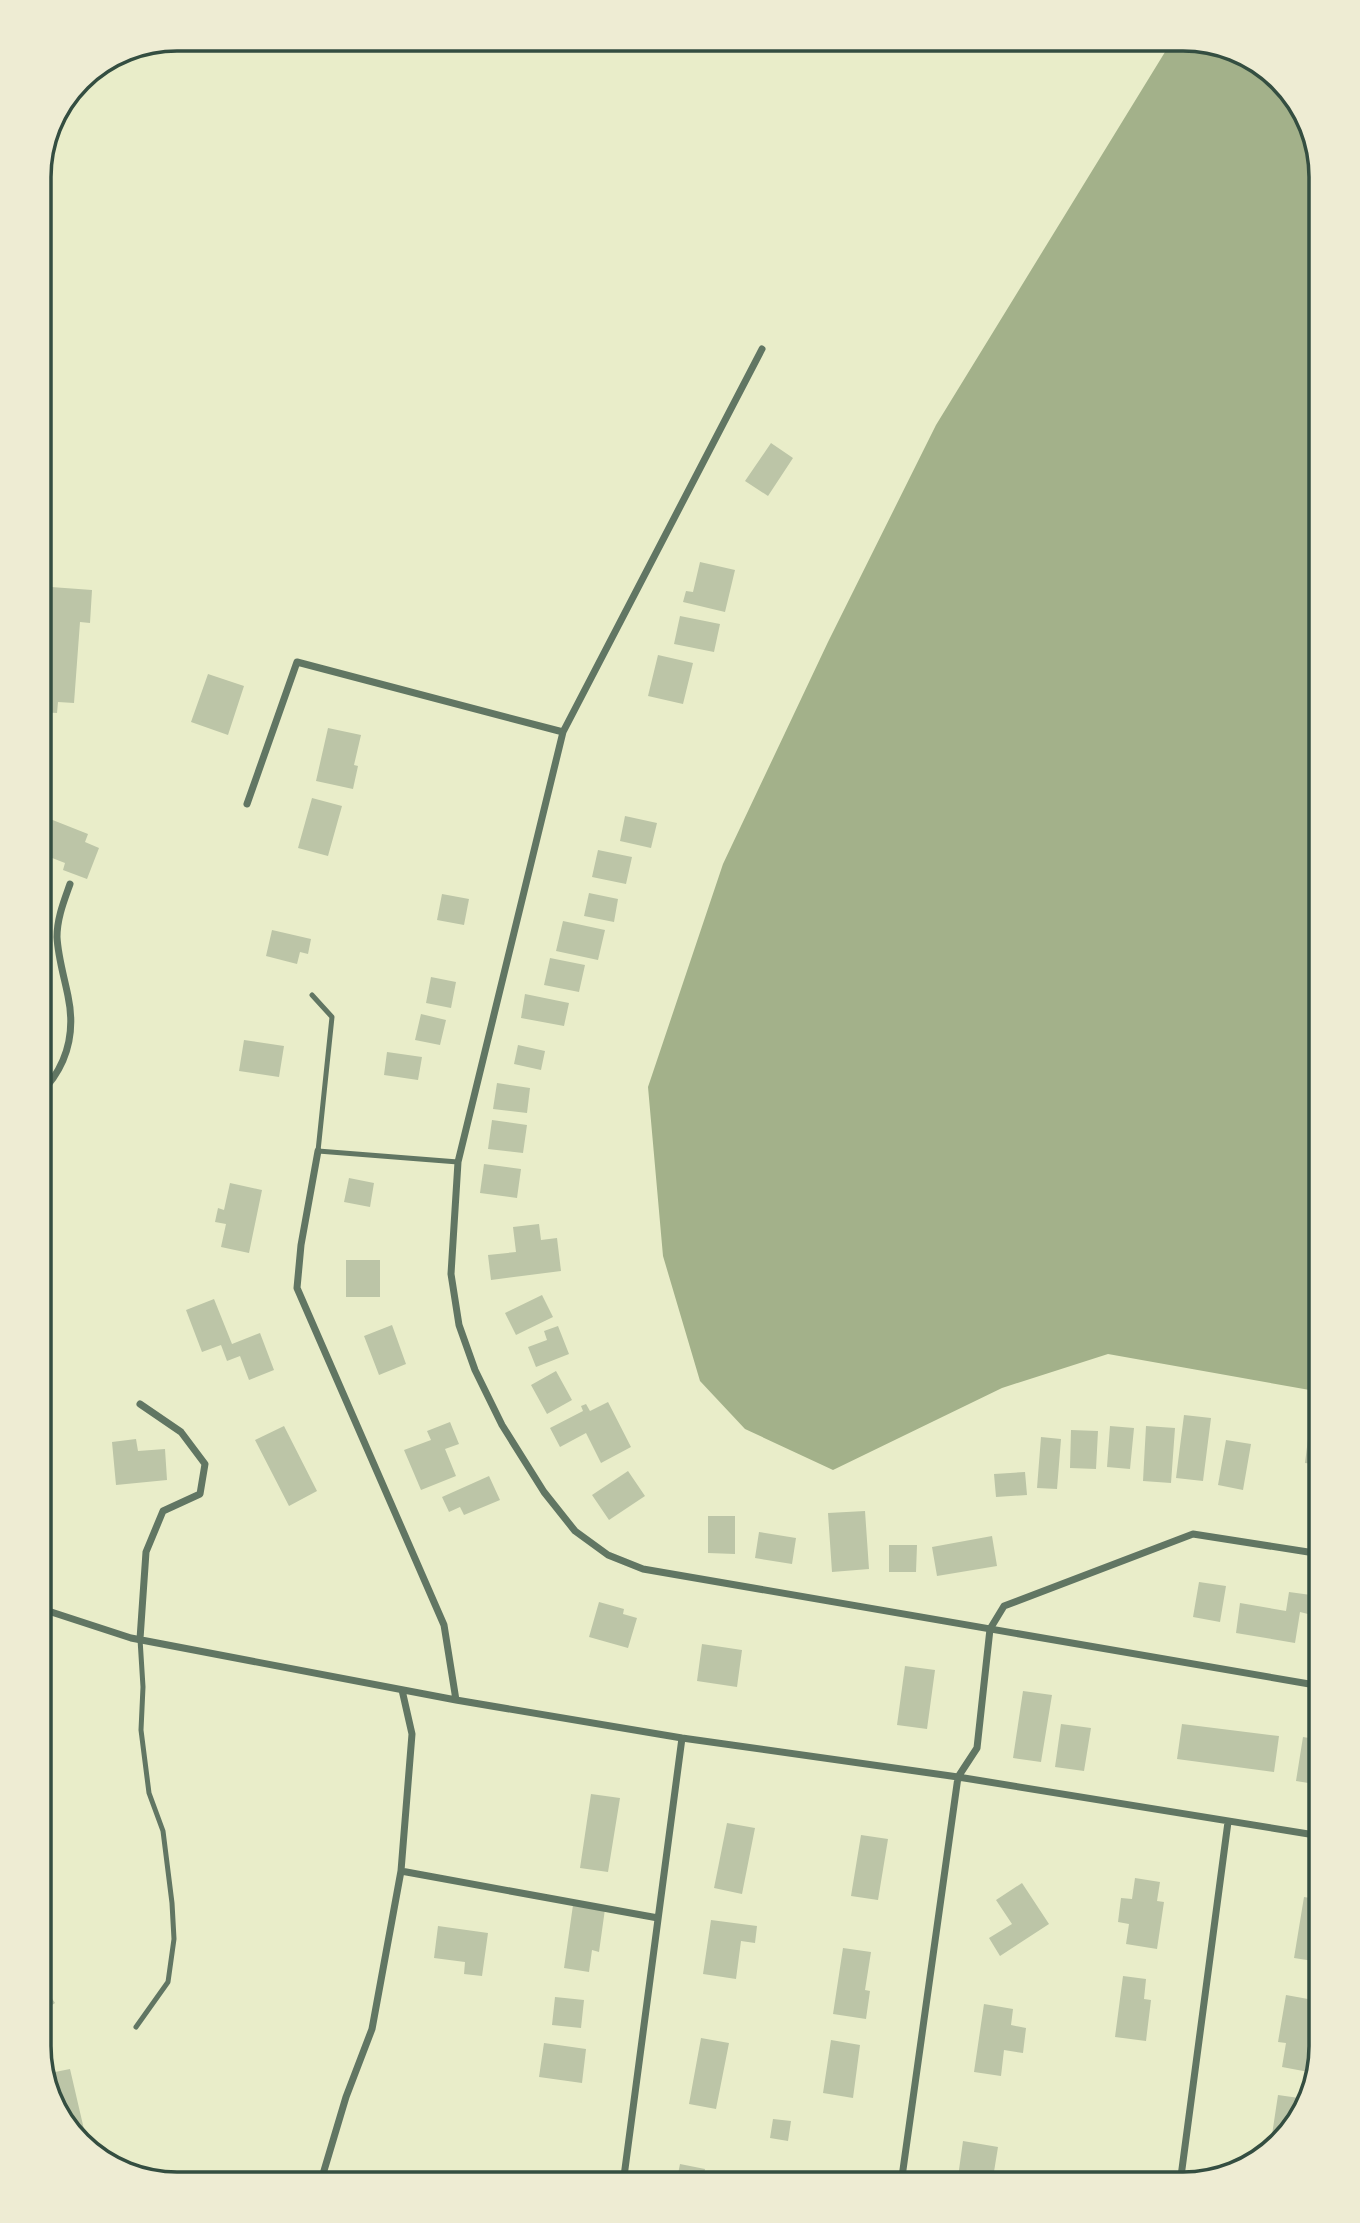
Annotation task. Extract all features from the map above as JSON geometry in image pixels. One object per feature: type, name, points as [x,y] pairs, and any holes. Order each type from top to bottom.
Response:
[{"type":"street","points":[[762,349],[564,733],[458,1162],[451,1274],[460,1325],[475,1370],[502,1424],[544,1492],[575,1531],[608,1555],[643,1569],[1309,1684]]},
{"type":"street","points":[[247,804],[297,662],[564,733]]},
{"type":"street","points":[[51,1080],[64,1062],[70,1040],[72,1019],[57,936],[60,912],[70,884]]},
{"type":"street","points":[[318,1151],[301,1245],[297,1288],[444,1625],[456,1700]]},
{"type":"street","points":[[139,1404],[181,1432],[205,1464],[200,1494],[163,1511],[146,1552],[140,1640]]},
{"type":"street","points":[[903,2172],[958,1777],[977,1748],[990,1629],[1004,1606],[1193,1534],[1309,1552]]},
{"type":"street","points":[[51,1612],[140,1640],[456,1700],[682,1738],[958,1777],[1309,1834]]},
{"type":"street","points":[[324,2172],[346,2098],[372,2029],[401,1871],[412,1734],[402,1690]]},
{"type":"street","points":[[625,2172],[682,1738]]},
{"type":"street","points":[[1182,2172],[1228,1822]]},
{"type":"street","points":[[401,1871],[658,1918]]},
{"type":"lane","points":[[312,995],[332,1017],[318,1151],[458,1162]]},
{"type":"lane","points":[[136,2027],[168,1983],[174,1939],[163,1831],[149,1793],[141,1730],[143,1687],[140,1640]]},
{"type":"shaded area","points":[[1166,51],[1192,51],[1224,57],[1266,82],[1288,107],[1300,128],[1309,177],[1309,1390],[1108,1354],[1002,1388],[833,1470],[745,1429],[700,1381],[663,1256],[648,1087],[723,864],[828,642],[936,425]]},
{"type":"building","points":[[771,443],[793,458],[768,496],[745,481]]},
{"type":"building","points":[[700,562],[735,570],[725,612],[683,602],[686,591],[693,592]]},
{"type":"building","points":[[51,587],[92,590],[90,623],[80,622],[74,703],[58,702],[57,713],[51,713]]},
{"type":"building","points":[[680,616],[720,624],[714,652],[674,644]]},
{"type":"building","points":[[658,655],[693,663],[683,704],[648,696]]},
{"type":"building","points":[[208,674],[244,686],[228,735],[191,722]]},
{"type":"building","points":[[328,728],[361,735],[354,765],[358,766],[353,789],[316,781]]},
{"type":"building","points":[[312,798],[342,806],[328,856],[298,848]]},
{"type":"building","points":[[625,816],[657,823],[651,848],[620,841]]},
{"type":"building","points":[[51,819],[88,834],[85,842],[99,848],[87,879],[63,870],[65,863],[51,858]]},
{"type":"building","points":[[598,850],[632,857],[626,884],[592,877]]},
{"type":"building","points":[[589,893],[618,899],[614,922],[584,916]]},
{"type":"building","points":[[442,894],[469,899],[464,925],[437,920]]},
{"type":"building","points":[[563,921],[605,930],[598,960],[556,951]]},
{"type":"building","points":[[272,930],[311,939],[308,954],[300,952],[297,964],[266,956]]},
{"type":"building","points":[[550,958],[585,965],[579,992],[544,985]]},
{"type":"building","points":[[431,977],[456,982],[451,1008],[426,1003]]},
{"type":"building","points":[[525,994],[569,1003],[564,1026],[521,1018]]},
{"type":"building","points":[[421,1014],[446,1020],[440,1045],[415,1040]]},
{"type":"building","points":[[244,1040],[284,1046],[279,1077],[239,1071]]},
{"type":"building","points":[[518,1045],[545,1051],[541,1070],[514,1064]]},
{"type":"building","points":[[387,1052],[422,1057],[418,1080],[384,1075]]},
{"type":"building","points":[[497,1083],[530,1088],[527,1113],[493,1109]]},
{"type":"building","points":[[492,1120],[527,1125],[523,1153],[488,1149]]},
{"type":"building","points":[[484,1164],[521,1169],[517,1198],[480,1193]]},
{"type":"building","points":[[349,1178],[374,1183],[370,1207],[344,1202]]},
{"type":"building","points":[[230,1183],[262,1190],[249,1253],[221,1247],[226,1224],[215,1222],[218,1208],[224,1210]]},
{"type":"building","points":[[539,1224],[541,1240],[557,1238],[561,1271],[491,1280],[488,1255],[516,1252],[513,1227]]},
{"type":"building","points":[[346,1260],[380,1260],[380,1297],[346,1297]]},
{"type":"building","points":[[542,1295],[553,1317],[516,1335],[505,1313]]},
{"type":"building","points":[[214,1299],[232,1344],[260,1333],[274,1370],[249,1380],[240,1356],[227,1361],[221,1345],[202,1352],[186,1310]]},
{"type":"building","points":[[392,1325],[406,1364],[379,1375],[364,1336]]},
{"type":"building","points":[[558,1326],[569,1354],[536,1367],[528,1347],[547,1340],[544,1331]]},
{"type":"building","points":[[556,1371],[572,1400],[547,1414],[531,1385]]},
{"type":"building","points":[[608,1402],[631,1447],[601,1463],[586,1433],[560,1447],[550,1428],[583,1411],[581,1406],[586,1404],[590,1411]]},
{"type":"building","points":[[1184,1415],[1211,1418],[1203,1481],[1176,1478]]},
{"type":"building","points":[[450,1422],[459,1444],[445,1449],[456,1476],[421,1490],[404,1450],[431,1440],[427,1431]]},
{"type":"building","points":[[284,1426],[317,1491],[289,1506],[255,1440]]},
{"type":"building","points":[[1110,1426],[1134,1428],[1130,1469],[1107,1467]]},
{"type":"building","points":[[1146,1426],[1175,1428],[1171,1483],[1143,1481]]},
{"type":"building","points":[[1071,1430],[1098,1431],[1096,1469],[1070,1468]]},
{"type":"building","points":[[1309,1431],[1309,1464],[1305,1463]]},
{"type":"building","points":[[1041,1437],[1061,1439],[1057,1489],[1037,1488]]},
{"type":"building","points":[[136,1439],[138,1451],[165,1449],[167,1480],[116,1485],[112,1442]]},
{"type":"building","points":[[1226,1440],[1251,1444],[1243,1490],[1218,1485]]},
{"type":"building","points":[[628,1471],[645,1496],[609,1520],[592,1495]]},
{"type":"building","points":[[1025,1472],[1027,1495],[996,1497],[994,1474]]},
{"type":"building","points":[[489,1476],[500,1500],[464,1515],[460,1507],[449,1512],[442,1497]]},
{"type":"building","points":[[865,1511],[869,1569],[832,1572],[828,1513]]},
{"type":"building","points":[[708,1516],[735,1516],[735,1554],[708,1553]]},
{"type":"building","points":[[759,1532],[796,1538],[792,1564],[755,1558]]},
{"type":"building","points":[[992,1536],[997,1566],[937,1576],[932,1547]]},
{"type":"building","points":[[889,1545],[917,1545],[916,1572],[889,1572]]},
{"type":"building","points":[[1199,1582],[1226,1586],[1220,1622],[1193,1617]]},
{"type":"building","points":[[1289,1592],[1309,1595],[1308,1614],[1300,1612],[1295,1643],[1236,1633],[1240,1603],[1286,1611]]},
{"type":"building","points":[[599,1602],[624,1609],[623,1614],[637,1618],[628,1648],[589,1637]]},
{"type":"building","points":[[702,1644],[742,1650],[737,1687],[697,1681]]},
{"type":"building","points":[[905,1666],[935,1670],[927,1729],[897,1725]]},
{"type":"building","points":[[1023,1691],[1052,1695],[1041,1762],[1013,1758]]},
{"type":"building","points":[[1061,1724],[1091,1728],[1084,1771],[1055,1767]]},
{"type":"building","points":[[1182,1724],[1279,1736],[1274,1772],[1177,1759]]},
{"type":"building","points":[[1303,1737],[1309,1738],[1309,1783],[1296,1781]]},
{"type":"building","points":[[591,1794],[620,1798],[608,1872],[580,1868]]},
{"type":"building","points":[[727,1823],[755,1828],[742,1894],[714,1888]]},
{"type":"building","points":[[861,1835],[888,1839],[878,1900],[851,1896]]},
{"type":"building","points":[[1135,1878],[1160,1882],[1157,1901],[1164,1902],[1157,1949],[1126,1944],[1129,1924],[1118,1922],[1121,1898],[1132,1899]]},
{"type":"building","points":[[1022,1883],[1049,1924],[1000,1956],[989,1938],[1012,1924],[996,1900]]},
{"type":"building","points":[[1304,1897],[1309,1898],[1309,1960],[1294,1958]]},
{"type":"building","points":[[573,1905],[605,1909],[599,1952],[592,1950],[589,1972],[564,1968]]},
{"type":"building","points":[[711,1920],[757,1926],[755,1943],[741,1941],[736,1979],[703,1974]]},
{"type":"building","points":[[438,1926],[488,1933],[482,1976],[464,1974],[465,1962],[434,1958]]},
{"type":"building","points":[[843,1948],[871,1952],[865,1990],[870,1991],[866,2019],[833,2014]]},
{"type":"building","points":[[1123,1976],[1146,1979],[1144,1999],[1151,2000],[1146,2041],[1115,2037]]},
{"type":"building","points":[[1286,1995],[1309,1999],[1306,2072],[1282,2067],[1286,2043],[1278,2042]]},
{"type":"building","points":[[555,1997],[584,2000],[581,2028],[552,2025]]},
{"type":"building","points":[[984,2004],[1013,2009],[1011,2025],[1026,2028],[1023,2053],[1004,2050],[1001,2076],[974,2072]]},
{"type":"building","points":[[701,2038],[729,2043],[716,2109],[689,2104]]},
{"type":"building","points":[[831,2040],[860,2045],[853,2098],[823,2093]]},
{"type":"building","points":[[544,2043],[586,2049],[582,2083],[539,2077]]},
{"type":"building","points":[[70,2069],[84,2131],[64,2102],[53,2072]]},
{"type":"building","points":[[1278,2095],[1298,2098],[1288,2116],[1272,2135]]},
{"type":"building","points":[[773,2119],[791,2121],[788,2141],[770,2138]]},
{"type":"building","points":[[963,2141],[998,2147],[994,2172],[959,2172]]},
{"type":"building","points":[[680,2164],[705,2169],[704,2172],[678,2172]]}]
